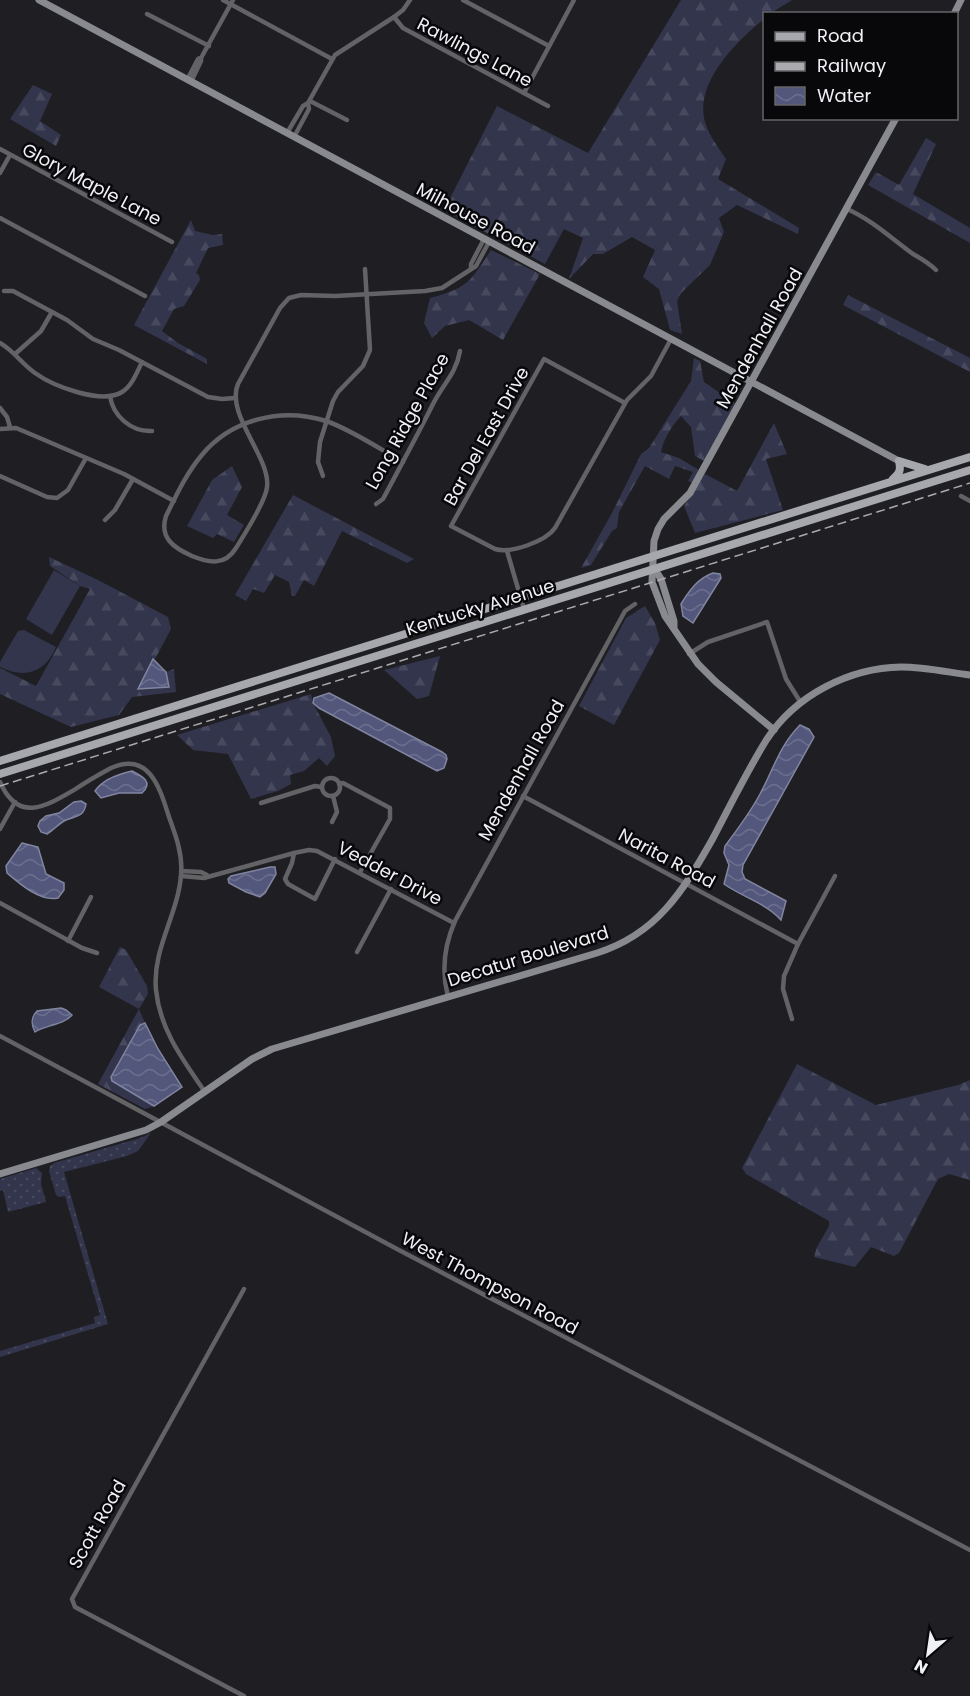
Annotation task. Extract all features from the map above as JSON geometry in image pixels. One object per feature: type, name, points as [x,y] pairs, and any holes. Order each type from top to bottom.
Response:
[{"type":"main road","name":"Kentucky Avenue","points":[[0,761],[970,457]]},
{"type":"main road","points":[[899,461],[928,470]]},
{"type":"main road","points":[[890,482],[899,474],[899,461]]},
{"type":"main road","name":"Kentucky Avenue","points":[[0,774],[970,470]]},
{"type":"street","name":"Milhouse Road","points":[[39,0],[899,461]]},
{"type":"street","points":[[223,0],[232,2],[332,59]]},
{"type":"street","points":[[290,135],[303,106],[309,102],[332,59],[344,48],[394,17],[410,0]]},
{"type":"street","points":[[463,0],[549,46]]},
{"type":"street","points":[[524,93],[574,0]]},
{"type":"street","points":[[189,81],[198,59],[201,58],[232,2]]},
{"type":"street","points":[[147,14],[208,46]]},
{"type":"street","name":"Rawlings Lane","points":[[394,17],[403,28],[548,106]]},
{"type":"street","points":[[309,102],[347,120]]},
{"type":"street","name":"Mendenhall Road","points":[[654,568],[654,541],[658,529],[664,519],[690,493],[895,120]]},
{"type":"street","name":"Glory Maple Lane","points":[[0,149],[172,242]]},
{"type":"street","points":[[0,174],[10,155]]},
{"type":"street","points":[[847,209],[876,224],[936,270]]},
{"type":"street","points":[[0,218],[145,296]]},
{"type":"street","points":[[403,462],[326,421],[288,415],[266,417],[244,424],[222,436],[203,453],[190,471],[165,520],[165,535],[175,548],[204,561],[222,561],[234,552],[267,489],[267,478],[244,424],[235,398],[238,384],[285,301],[301,295],[335,297],[434,290],[451,284],[471,269],[471,264],[487,241]]},
{"type":"street","points":[[323,476],[318,462],[326,421],[336,394],[359,371],[368,355],[370,341],[365,269]]},
{"type":"street","points":[[4,291],[13,291],[67,320],[91,339],[142,362],[208,397],[235,398]]},
{"type":"street","points":[[15,354],[42,329],[52,312]]},
{"type":"street","points":[[524,609],[507,551],[541,540],[552,532],[625,403],[651,376],[671,339]]},
{"type":"street","points":[[0,343],[35,373],[54,384],[82,393],[110,396],[118,394],[127,388],[142,362]]},
{"type":"street","name":"Long Ridge Place","points":[[376,504],[384,499],[419,436],[434,402],[458,365],[460,351]]},
{"type":"street","name":"Bar Del East Drive","points":[[507,551],[495,549],[451,526],[544,359],[625,403]]},
{"type":"street","points":[[110,396],[112,408],[118,417],[143,431],[152,431]]},
{"type":"street","points":[[0,408],[7,417],[10,427]]},
{"type":"street","points":[[0,429],[10,427],[26,432],[133,479],[174,501]]},
{"type":"street","points":[[0,476],[46,496],[57,498],[68,490],[86,458]]},
{"type":"street","points":[[105,520],[115,510],[133,479]]},
{"type":"street","points":[[962,496],[970,501]]},
{"type":"street","points":[[654,568],[661,579],[674,627],[689,654],[712,678],[774,730]]},
{"type":"street","name":"Mendenhall Road","points":[[448,997],[444,975],[444,956],[454,923],[625,611],[635,604]]},
{"type":"street","points":[[689,654],[708,642],[767,622],[788,684],[801,703]]},
{"type":"street","name":"Decatur Boulevard","points":[[0,1174],[128,1137],[161,1122],[252,1059],[268,1051],[615,946],[652,923],[670,906],[687,884],[774,730],[801,703],[839,680],[881,669],[919,668],[970,675]]},
{"type":"street","points":[[0,782],[5,792],[15,802],[28,807],[45,806],[114,766],[128,764],[139,766],[152,774],[158,784],[179,846],[181,874],[159,953],[156,991],[160,1014],[169,1035],[205,1092]]},
{"type":"street","points":[[321,787],[323,782],[330,778],[336,780],[339,790],[333,796]]},
{"type":"street","points":[[339,784],[343,783],[390,808],[390,819],[360,872]]},
{"type":"street","points":[[261,803],[315,786],[321,787]]},
{"type":"street","points":[[321,787],[325,795],[333,796]]},
{"type":"street","points":[[332,822],[337,812],[333,796]]},
{"type":"street","name":"Narita Road","points":[[523,796],[798,944]]},
{"type":"street","points":[[0,829],[15,802]]},
{"type":"street","name":"Vedder Drive","points":[[181,874],[201,872],[207,875],[294,853],[317,851],[454,923]]},
{"type":"street","points":[[294,853],[285,879],[288,884],[315,899],[335,859]]},
{"type":"street","points":[[792,1019],[782,982],[798,944],[835,876]]},
{"type":"street","points":[[357,952],[391,889]]},
{"type":"street","points":[[68,940],[91,897]]},
{"type":"street","points":[[0,903],[97,953]]},
{"type":"street","name":"West Thompson Road","points":[[0,1036],[397,1249],[970,1550]]},
{"type":"street","name":"Scott Road","points":[[244,1289],[72,1599],[75,1607],[244,1696]]},
{"type":"green space","points":[[681,0],[792,0],[773,12],[763,12],[763,20],[742,38],[721,63],[713,76],[703,104],[708,129],[726,159],[718,179],[799,228],[798,234],[737,205],[719,218],[724,232],[710,265],[681,293],[677,301],[682,334],[670,330],[659,289],[643,277],[655,250],[632,237],[603,254],[593,254],[569,279],[583,238],[564,229],[545,264],[444,210],[497,106],[588,153]]},
{"type":"green space","points":[[33,85],[52,94],[40,121],[61,135],[56,146],[10,119]]},
{"type":"green space","points":[[926,138],[936,144],[913,194],[970,228],[970,243],[868,185],[876,172],[899,185]]},
{"type":"green space","points":[[191,220],[195,231],[213,235],[222,234],[223,245],[208,248],[196,273],[200,280],[184,306],[174,309],[162,331],[207,359],[207,364],[134,325]]},
{"type":"green space","points":[[491,250],[540,274],[503,340],[469,320],[445,326],[432,338],[424,323],[430,298],[453,291],[467,282]]},
{"type":"green space","points":[[848,295],[970,358],[970,372],[843,305]]},
{"type":"green space","points":[[694,358],[700,361],[704,382],[736,404],[704,461],[695,456],[691,427],[681,416],[668,433],[661,452],[679,458],[699,470],[693,483],[688,481],[693,472],[675,466],[669,479],[645,466],[619,512],[617,528],[612,531],[591,565],[581,568],[612,513],[641,454],[649,448],[691,381]]},
{"type":"green space","points":[[774,423],[787,454],[766,459],[783,510],[695,533],[684,506],[705,474],[737,491]]},
{"type":"green space","points":[[232,466],[242,487],[227,515],[244,525],[234,542],[217,534],[213,538],[187,526],[212,480]]},
{"type":"green space","points":[[293,495],[414,559],[407,563],[342,531],[314,586],[304,580],[295,596],[292,596],[289,582],[275,575],[264,593],[253,589],[246,601],[235,595]]},
{"type":"green space","points":[[49,557],[168,617],[171,629],[139,689],[168,686],[166,672],[174,669],[176,692],[132,697],[119,715],[71,727],[0,694],[0,668],[36,686],[90,589],[80,586],[50,566]]},
{"type":"green space","points":[[54,570],[80,586],[52,635],[26,619]]},
{"type":"green space","points":[[645,606],[655,623],[660,640],[614,725],[579,706],[626,618]]},
{"type":"green space","points":[[24,630],[56,647],[51,656],[40,668],[26,673],[9,671],[0,667],[0,662],[18,631]]},
{"type":"green space","points":[[440,656],[429,696],[417,699],[384,670]]},
{"type":"green space","points":[[311,694],[313,703],[331,737],[335,756],[327,766],[319,758],[304,771],[290,775],[291,784],[278,791],[251,799],[228,754],[193,750],[177,735]]},
{"type":"green space","points":[[120,947],[126,950],[147,986],[148,994],[139,1009],[99,987]]},
{"type":"green space","points":[[139,1009],[145,1023],[140,1025],[111,1077],[112,1081],[154,1106],[145,1109],[98,1084]]},
{"type":"green space","points":[[797,1064],[876,1105],[970,1080],[970,1180],[949,1174],[938,1179],[899,1253],[894,1256],[871,1247],[855,1267],[814,1257],[829,1226],[829,1221],[746,1174],[742,1168]]},
{"type":"green space","points":[[151,1133],[138,1151],[127,1156],[64,1172],[108,1324],[0,1357],[0,1351],[95,1323],[94,1317],[100,1315],[65,1196],[56,1195],[49,1171],[50,1166]]},
{"type":"green space","points":[[36,1168],[42,1173],[41,1184],[46,1202],[8,1212],[3,1190],[0,1191],[0,1179]]},
{"type":"water","points":[[713,573],[720,574],[721,578],[693,623],[683,616],[681,604],[698,582]]},
{"type":"water","points":[[153,659],[166,672],[169,687],[138,689]]},
{"type":"water","points":[[329,693],[442,752],[447,759],[444,768],[437,771],[313,703],[314,698]]},
{"type":"water","points":[[800,725],[809,729],[814,737],[743,865],[742,872],[745,879],[786,901],[781,920],[768,909],[724,884],[729,865],[724,853],[725,846],[756,801],[782,749]]},
{"type":"water","points":[[132,771],[143,777],[147,783],[142,793],[119,793],[101,798],[95,791],[106,781]]},
{"type":"water","points":[[81,801],[86,804],[81,814],[64,821],[47,834],[41,832],[38,826],[46,816],[59,813],[74,802]]},
{"type":"water","points":[[22,843],[38,847],[46,874],[64,883],[64,890],[58,898],[51,899],[37,895],[7,873],[6,866]]},
{"type":"water","points":[[275,867],[276,874],[265,893],[260,897],[229,883],[228,879],[231,876]]},
{"type":"water","points":[[61,1008],[72,1015],[64,1021],[35,1032],[32,1021],[37,1011]]},
{"type":"water","points":[[145,1023],[182,1087],[154,1106],[112,1081],[111,1077],[140,1025]]},
{"type":"railway","points":[[0,786],[970,483]]}]
